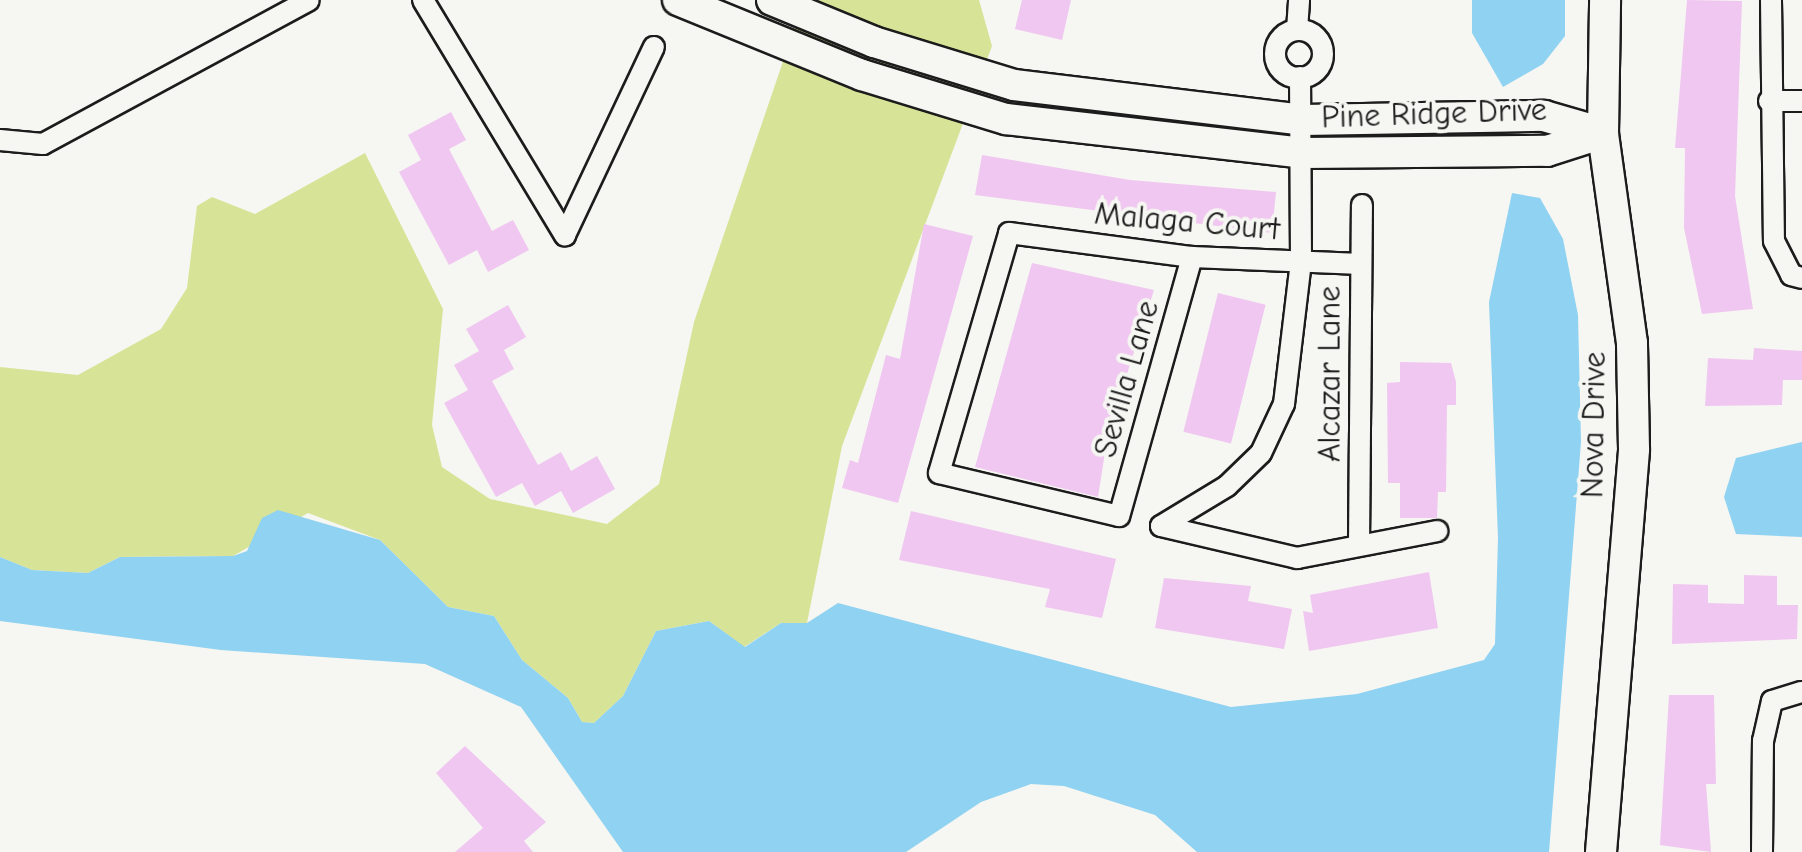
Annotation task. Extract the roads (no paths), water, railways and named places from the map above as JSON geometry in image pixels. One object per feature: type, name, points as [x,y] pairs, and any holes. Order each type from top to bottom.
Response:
[{"type":"street","points":[[0,140],[43,144],[309,0]]},
{"type":"street","points":[[424,0],[565,235],[654,47]]},
{"type":"street","name":"Pine Ridge Drive","points":[[678,0],[862,76],[1006,119],[1303,153],[1547,150],[1603,133]]},
{"type":"street","name":"Pine Ridge Drive","points":[[772,0],[874,42],[1014,84],[1303,120],[1544,116],[1603,133]]},
{"type":"street","points":[[1297,30],[1299,0]]},
{"type":"street","name":"Nova Drive","points":[[1600,852],[1634,449],[1632,343],[1603,133],[1605,0]]},
{"type":"street","points":[[1771,0],[1769,102],[1774,241],[1791,274],[1802,278]]},
{"type":"street","points":[[1300,78],[1322,56],[1313,34],[1297,30],[1282,36],[1275,57],[1300,78],[1303,120],[1297,347],[1284,404],[1260,453],[1227,486],[1161,526],[1297,558],[1437,531]]},
{"type":"street","points":[[1769,102],[1802,101]]},
{"type":"street","name":"Alcazar Lane","points":[[1359,544],[1362,205]]},
{"type":"street","name":"Malaga Court","points":[[1119,516],[939,473],[1009,233],[1192,257],[1361,264]]},
{"type":"street","name":"Sevilla Lane","points":[[1119,516],[1192,257]]},
{"type":"street","points":[[1762,852],[1762,740],[1772,700],[1802,692]]},
{"type":"water","points":[[1472,0],[1565,0],[1565,36],[1543,64],[1503,87],[1472,33]]},
{"type":"water","points":[[1512,193],[1540,198],[1563,239],[1578,315],[1581,442],[1549,852],[1197,852],[1155,815],[1064,786],[1031,784],[981,802],[906,852],[623,852],[521,707],[425,664],[221,650],[0,621],[0,557],[32,570],[88,573],[120,557],[233,556],[247,551],[262,518],[278,510],[380,540],[448,607],[494,616],[522,660],[568,698],[582,722],[594,723],[623,696],[656,631],[709,621],[745,647],[781,623],[807,623],[838,603],[1231,707],[1357,694],[1484,660],[1495,644],[1498,538],[1489,302]]},
{"type":"water","points":[[1802,442],[1802,537],[1736,534],[1724,497],[1736,458]]}]
